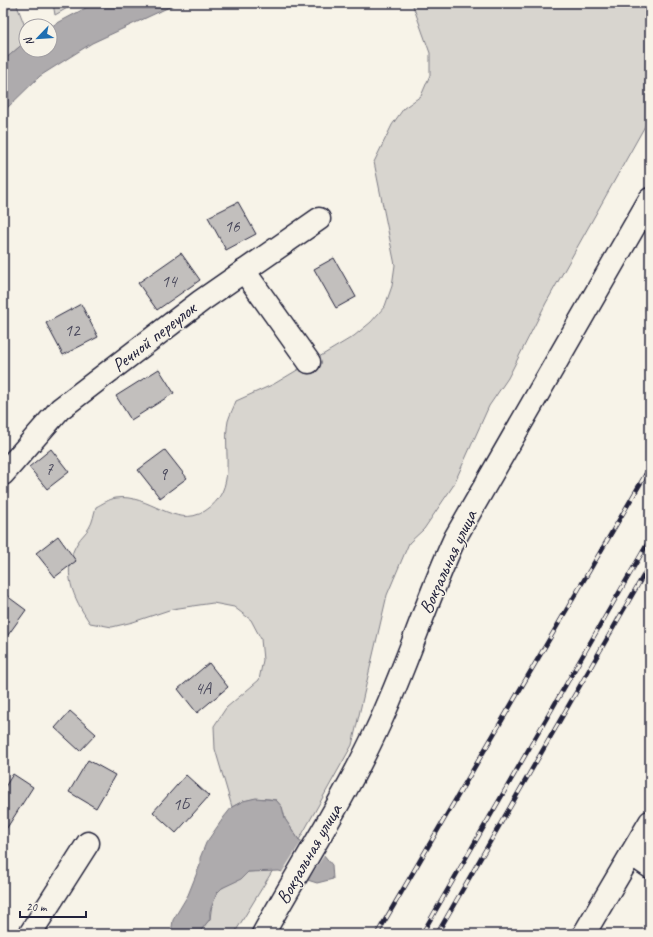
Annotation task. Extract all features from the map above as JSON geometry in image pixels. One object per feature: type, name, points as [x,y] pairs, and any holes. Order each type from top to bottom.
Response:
[{"type":"street","name":"Вокзальная улица","points":[[262,934],[351,783],[377,730],[397,684],[437,578],[455,538],[650,199]]},
{"type":"street","name":"Речной переулок","points":[[3,474],[60,409],[201,301],[319,219]]},
{"type":"street","points":[[244,271],[309,362]]},
{"type":"street","points":[[584,934],[650,822]]},
{"type":"street","points":[[30,934],[88,843]]},
{"type":"street","points":[[631,854],[650,868]]},
{"type":"shaded area","points":[[3,3],[16,3],[22,18],[18,18],[18,48],[3,61]]},
{"type":"shaded area","points":[[53,3],[76,3],[55,15]]},
{"type":"shaded area","points":[[95,3],[178,3],[92,43],[40,76],[3,112],[3,61],[18,48],[18,58],[58,58],[58,23]]},
{"type":"shaded area","points":[[412,3],[650,3],[650,117],[546,303],[508,378],[489,406],[453,486],[424,529],[409,543],[387,595],[352,745],[299,840],[285,819],[282,807],[276,800],[254,799],[232,807],[215,749],[214,726],[226,708],[259,680],[263,660],[261,639],[251,620],[234,607],[213,603],[172,609],[133,622],[112,627],[90,623],[78,604],[74,594],[69,573],[70,563],[78,542],[90,526],[96,507],[111,499],[128,498],[140,501],[172,514],[183,516],[194,516],[205,511],[216,502],[226,481],[228,421],[236,401],[274,384],[354,336],[371,322],[385,306],[392,286],[395,265],[374,162],[392,125],[404,108],[421,96],[430,75],[430,53]]},
{"type":"shaded area","points":[[256,798],[276,800],[282,807],[285,819],[299,840],[319,849],[332,865],[333,879],[317,883],[279,871],[248,872],[241,879],[222,888],[217,893],[210,911],[210,919],[198,934],[171,934],[173,920],[188,895],[200,865],[200,858],[206,843],[232,807],[243,801]]},
{"type":"shaded area","points":[[273,870],[234,934],[198,934],[210,919],[212,904],[217,893],[222,888],[248,872]]},
{"type":"pier","points":[[303,839],[320,848],[325,854],[307,882],[281,874]]},
{"type":"building","points":[[238,202],[256,234],[226,250],[208,217]]},
{"type":"building","points":[[181,253],[200,280],[157,310],[138,283]]},
{"type":"building","points":[[334,258],[356,297],[336,308],[314,269]]},
{"type":"building","points":[[81,304],[98,337],[63,355],[46,323]]},
{"type":"building","points":[[159,369],[174,393],[131,420],[116,396]]},
{"type":"building","points":[[51,449],[69,472],[47,489],[29,467]]},
{"type":"building","points":[[165,450],[187,478],[160,498],[138,470]]},
{"type":"building","points":[[58,536],[76,561],[55,577],[36,553]]},
{"type":"building","points":[[3,593],[26,610],[3,642]]},
{"type":"building","points":[[209,663],[228,687],[197,713],[178,689]]},
{"type":"building","points":[[70,711],[96,734],[80,751],[55,728]]},
{"type":"building","points":[[88,760],[115,775],[96,808],[69,792]]},
{"type":"building","points":[[13,774],[33,787],[3,834],[3,790]]},
{"type":"building","points":[[186,775],[209,796],[176,833],[153,812]]},
{"type":"railway","points":[[377,934],[650,467]]},
{"type":"railway","points":[[422,934],[650,539]]},
{"type":"railway","points":[[437,934],[650,564]]}]
